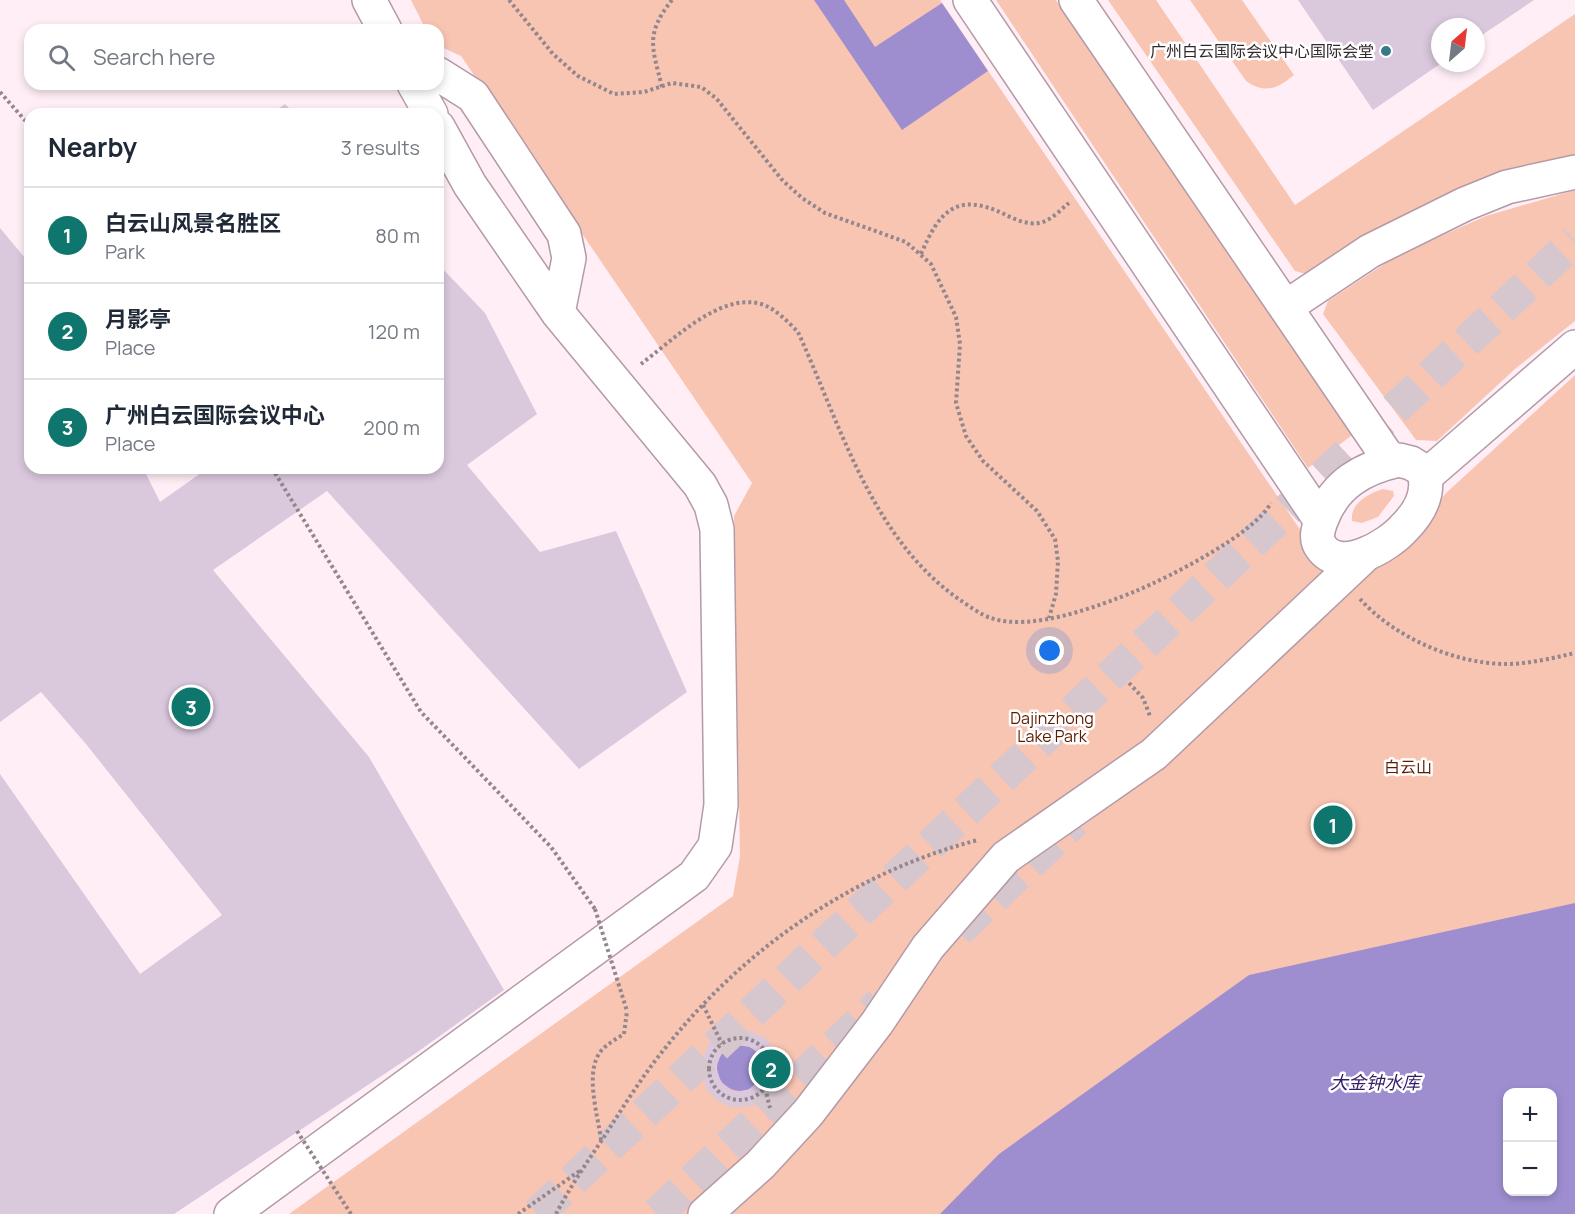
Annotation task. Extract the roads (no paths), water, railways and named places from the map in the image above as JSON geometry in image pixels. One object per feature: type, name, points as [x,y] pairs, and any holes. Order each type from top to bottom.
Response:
[{"type":"street","points":[[369,0],[382,24]]},
{"type":"street","points":[[970,0],[1321,521]]},
{"type":"street","points":[[1076,0],[1391,462]]},
{"type":"street","points":[[444,78],[473,96],[564,234],[569,258],[558,313]]},
{"type":"street","points":[[417,90],[428,108]]},
{"type":"street","points":[[231,1214],[694,876],[715,846],[721,805],[717,530],[711,505],[700,485],[558,313],[470,185],[444,138]]},
{"type":"street","points":[[1286,307],[1370,251],[1465,204],[1507,187],[1575,172]]},
{"type":"street","points":[[1426,476],[1575,347]]},
{"type":"street","points":[[705,1214],[760,1165],[808,1113],[877,1023],[928,947],[1006,857],[1154,754],[1352,568],[1396,537],[1422,504],[1428,485],[1424,471],[1411,463],[1391,462],[1378,465],[1351,478],[1333,497],[1321,521],[1317,536],[1321,547],[1352,568]]},
{"type":"water","points":[[814,0],[844,0],[875,47],[942,3],[988,71],[902,130]]},
{"type":"water","name":"大金钟水库","points":[[1575,903],[1575,1214],[940,1214],[999,1154],[1249,975]]},
{"type":"water","points":[[740,1045],[756,1052],[763,1068],[756,1084],[740,1091],[724,1084],[717,1068],[724,1052]]},
{"type":"tunnel","points":[[537,1214],[1575,240]]},
{"type":"tunnel","points":[[958,931],[1075,821]]},
{"type":"tunnel","points":[[657,1214],[880,1003]]},
{"type":"place","name":"广州白云国际会议中心国际会堂","points":[[1386,51]]},
{"type":"place","name":"广州白云国际会议中心","points":[[191,707]]},
{"type":"place","name":"白云山风景名胜区","points":[[1333,825]]},
{"type":"place","name":"月影亭","points":[[771,1069]]},
{"type":"park label","name":"Dajinzhong Lake Park","points":[[1052,727]]},
{"type":"park label","name":"白云山","points":[[1408,767]]}]
